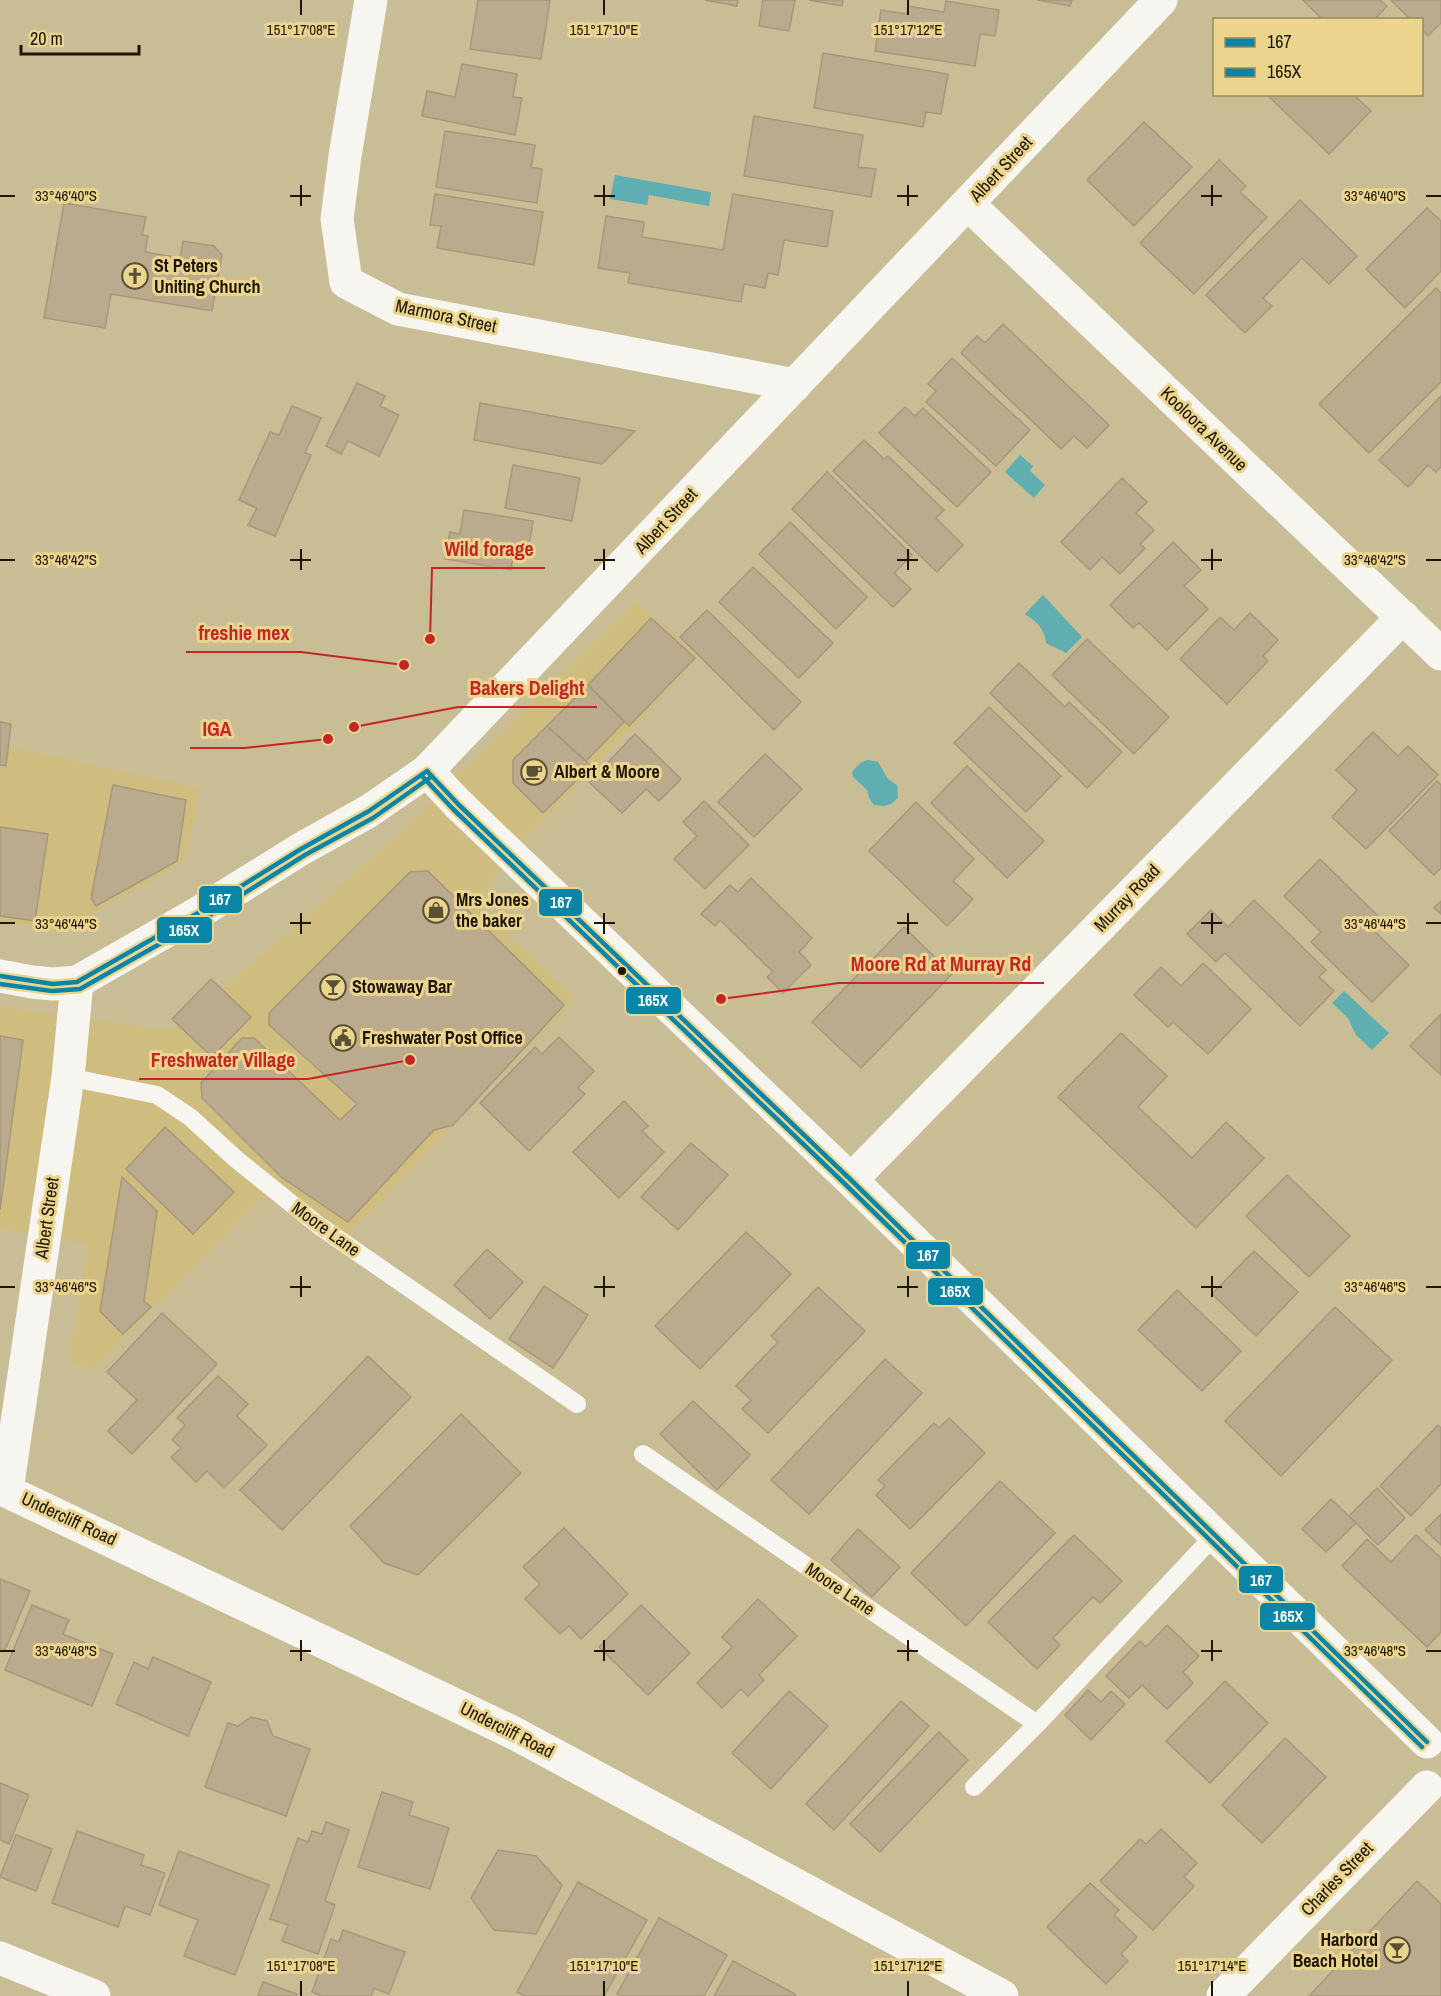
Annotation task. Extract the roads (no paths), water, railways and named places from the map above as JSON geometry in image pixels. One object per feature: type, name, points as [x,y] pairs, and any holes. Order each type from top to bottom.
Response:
[{"type":"street","name":"Marmora Street","points":[[371,0],[337,219],[346,282],[398,309],[795,385]]},
{"type":"street","name":"Albert Street","points":[[3,1489],[68,1077],[65,983],[198,913],[301,849],[369,811],[427,771],[1161,0]]},
{"type":"street","name":"Kooloora Avenue","points":[[968,204],[1441,654]]},
{"type":"street","name":"Murray Road","points":[[851,1180],[1403,617]]},
{"type":"street","points":[[427,771],[458,804],[851,1180],[1215,1535],[1434,1738],[1419,1759],[1419,1769],[1434,1791]]},
{"type":"street","points":[[0,976],[32,982],[65,983]]},
{"type":"street","name":"Undercliff Road","points":[[3,1489],[512,1732],[1002,1996]]},
{"type":"street","name":"Charles Street","points":[[1227,1995],[1434,1791]]},
{"type":"street","points":[[0,1958],[94,1996]]},
{"type":"lane","name":"Moore Lane","points":[[68,1077],[156,1095],[190,1117],[236,1159],[318,1225],[577,1404]]},
{"type":"lane","name":"Moore Lane","points":[[643,1454],[1037,1724]]},
{"type":"lane","points":[[974,1787],[1037,1724],[1215,1535]]},
{"type":"water","points":[[615,175],[711,192],[709,206],[649,195],[647,205],[610,199]]},
{"type":"water","points":[[1020,455],[1033,466],[1030,471],[1045,485],[1034,498],[1005,472]]},
{"type":"water","points":[[1043,595],[1082,637],[1066,653],[1046,643],[1039,626],[1025,614]]},
{"type":"water","points":[[868,760],[878,762],[888,779],[897,785],[898,798],[890,804],[874,805],[867,790],[853,777],[852,772],[855,768]]},
{"type":"water","points":[[1344,991],[1389,1033],[1372,1050],[1356,1035],[1348,1018],[1332,1003]]},
{"type":"place","name":"St Peters Uniting Church","points":[[135,276]]},
{"type":"place","name":"Wild forage","points":[[430,639]]},
{"type":"place","name":"freshie mex","points":[[404,665]]},
{"type":"place","name":"Bakers Delight","points":[[354,727]]},
{"type":"place","name":"IGA","points":[[328,739]]},
{"type":"place","name":"Albert & Moore","points":[[534,772]]},
{"type":"place","name":"Mrs Jones the baker","points":[[436,910]]},
{"type":"place","name":"Stowaway Bar","points":[[333,987]]},
{"type":"place","name":"Moore Rd at Murray Rd","points":[[721,999]]},
{"type":"place","name":"Freshwater Post Office","points":[[343,1038]]},
{"type":"place","name":"Freshwater Village","points":[[410,1060]]},
{"type":"place","name":"Harbord Beach Hotel","points":[[1397,1950]]}]
